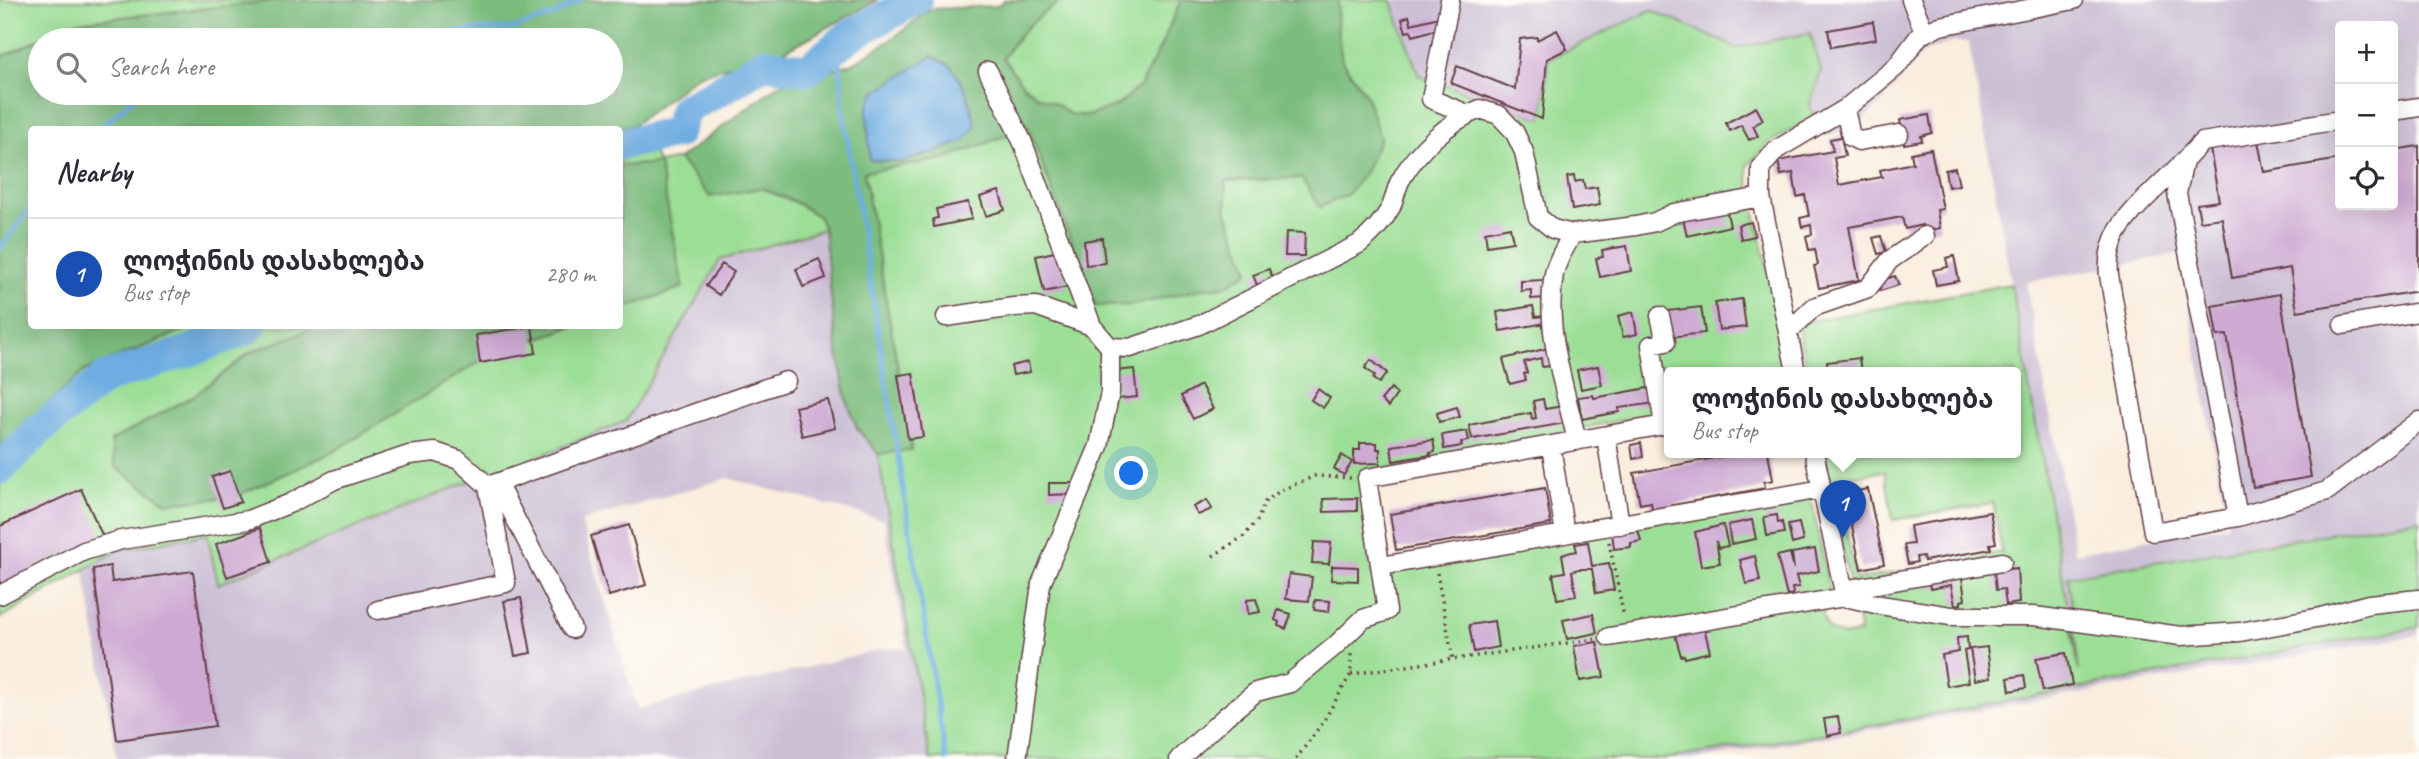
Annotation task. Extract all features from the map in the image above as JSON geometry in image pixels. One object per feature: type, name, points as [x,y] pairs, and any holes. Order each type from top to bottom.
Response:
[{"type":"street","points":[[1450,0],[1431,99],[1467,114]]},
{"type":"street","points":[[1911,0],[1925,33]]},
{"type":"street","points":[[1795,367],[1761,197],[1762,168],[1776,149],[1845,108],[1896,68],[1920,35],[1940,26],[2074,0]]},
{"type":"street","points":[[988,71],[1023,143],[1092,326],[1110,347],[1110,392],[1099,446],[1041,584],[1017,759]]},
{"type":"street","points":[[2398,110],[2419,107]]},
{"type":"street","points":[[1110,347],[1130,348],[1199,325],[1359,244],[1375,231],[1416,156],[1467,114],[1480,108],[1499,115],[1514,131],[1524,152],[1538,217],[1553,229],[1572,234],[1636,226],[1655,222],[1674,213],[1761,197]]},
{"type":"street","points":[[1845,108],[1851,137],[1859,141],[1899,134]]},
{"type":"street","points":[[2335,121],[2202,142],[2124,223],[2113,240],[2108,259],[2109,275],[2153,532],[2238,517],[2327,491],[2419,421]]},
{"type":"street","points":[[2184,162],[2177,193],[2238,517]]},
{"type":"street","points":[[1572,234],[1554,272],[1552,299],[1555,343],[1577,441]]},
{"type":"street","points":[[1788,332],[1814,307],[1868,288],[1890,260],[1926,236]]},
{"type":"street","points":[[946,317],[1035,306],[1092,326]]},
{"type":"street","points":[[2343,325],[2419,312]]},
{"type":"street","points":[[1660,316],[1666,342],[1651,345],[1664,409]]},
{"type":"street","points":[[492,484],[786,381]]},
{"type":"street","points":[[1179,759],[1256,692],[1290,683],[1348,635],[1363,619],[1387,611],[1367,478],[1664,425]]},
{"type":"street","points":[[1606,436],[1613,526]]},
{"type":"street","points":[[1550,446],[1565,534]]},
{"type":"street","points":[[0,595],[85,551],[121,540],[248,520],[291,503],[334,480],[409,455],[435,452],[459,460],[492,484],[572,629]]},
{"type":"street","points":[[1815,458],[1844,593]]},
{"type":"street","points":[[378,610],[506,583],[492,484]]},
{"type":"street","points":[[1381,566],[1822,489]]},
{"type":"street","points":[[1609,636],[2002,562]]},
{"type":"street","points":[[1844,593],[1880,605],[1951,616],[2034,616],[2180,636],[2240,632],[2321,617],[2369,604],[2419,599]]},
{"type":"path","points":[[1213,556],[1244,536],[1257,521],[1265,502],[1280,490],[1315,476],[1367,478]]},
{"type":"path","points":[[1613,526],[1628,634]]},
{"type":"path","points":[[1434,557],[1453,660]]},
{"type":"path","points":[[1296,759],[1323,722],[1351,674],[1352,658],[1348,635]]},
{"type":"path","points":[[1351,674],[1609,636]]},
{"type":"shaded area","points":[[1391,0],[2419,0],[2419,635],[1698,759],[1664,759],[1823,734],[2082,687],[1969,42],[1954,42],[1924,51],[1883,101],[1862,121],[1828,136],[1809,107],[1821,70],[1809,33],[1737,48],[1651,10],[1542,120],[1419,76]],"holes":[[[2179,254],[2228,525],[2075,553],[2026,282]]]},
{"type":"shaded area","points":[[824,229],[836,343],[847,401],[857,428],[878,454],[930,759],[117,759],[84,569],[119,550],[208,534],[218,584],[475,479],[626,421],[720,260]],"holes":[[[728,478],[884,520],[907,649],[887,648],[637,709],[581,521]]]},
{"type":"green space","points":[[0,0],[285,0],[75,22],[62,28],[28,28],[28,45],[0,58]]},
{"type":"green space","points":[[285,0],[878,0],[786,50],[698,75],[633,125],[623,127],[28,126],[28,329],[187,329],[84,371],[0,447],[0,58],[28,45],[28,105],[623,105],[623,28],[62,28],[75,22]]},
{"type":"green space","points":[[1006,0],[1063,0],[1029,25],[1003,58],[1023,85],[1037,96],[1058,105],[1069,114],[1087,116],[1118,105],[1140,86],[1181,0],[1338,0],[1337,28],[1342,61],[1366,95],[1380,138],[1365,172],[1347,195],[1320,207],[1301,178],[1225,181],[1227,212],[1249,271],[1225,286],[1133,305],[1096,306],[1028,127],[944,159],[864,172],[912,450],[878,454],[857,428],[847,401],[836,343],[824,229],[819,217],[797,203],[761,188],[710,197],[679,159],[778,85],[851,64],[889,41],[931,9],[996,6]]},
{"type":"green space","points":[[1063,0],[1181,0],[1140,86],[1118,105],[1087,116],[1069,114],[1023,85],[1003,58],[1029,25]]},
{"type":"green space","points":[[1338,0],[1391,0],[1419,76],[1542,119],[1549,59],[1651,10],[1737,48],[1810,33],[1821,70],[1809,107],[1815,116],[1769,143],[1747,166],[1750,192],[1788,355],[1788,367],[1664,367],[1664,411],[1362,474],[1371,574],[1810,493],[1831,598],[1822,616],[1829,630],[1843,636],[1860,633],[1824,458],[2021,458],[2021,367],[1806,367],[1797,323],[2011,284],[2079,671],[2068,576],[2419,519],[2419,627],[1823,734],[1664,759],[930,759],[878,454],[912,449],[863,172],[944,159],[1028,127],[1096,306],[1133,305],[1225,286],[1249,271],[1227,212],[1225,181],[1301,178],[1347,195],[1365,172],[1380,138],[1366,95],[1342,61],[1337,28]],"holes":[[[1885,471],[1893,520],[1993,503],[2002,552],[1856,580],[1836,479]]]},
{"type":"green space","points":[[633,125],[659,163],[679,159],[710,196],[761,188],[797,203],[819,217],[824,229],[720,260],[626,421],[492,475],[475,479],[218,584],[207,534],[119,550],[0,618],[0,447],[84,371],[187,329],[309,329],[251,352],[195,395],[111,441],[272,480],[333,452],[492,354],[565,329],[623,329],[623,309],[683,287],[659,164],[623,166],[623,127]]},
{"type":"green space","points":[[659,163],[683,287],[623,309],[623,166]]},
{"type":"green space","points":[[309,329],[565,329],[492,354],[333,452],[234,497],[167,503],[115,467],[111,441],[195,395],[251,352]]},
{"type":"water","points":[[932,56],[951,66],[965,89],[976,125],[963,142],[934,152],[903,162],[870,160],[867,110],[874,93]]},
{"type":"building","points":[[1409,16],[1411,24],[1439,17],[1441,28],[1413,36],[1411,31],[1406,32],[1402,19]]},
{"type":"building","points":[[1873,22],[1876,39],[1831,47],[1828,30]]},
{"type":"building","points":[[1557,30],[1567,49],[1547,59],[1542,119],[1451,83],[1457,66],[1515,89],[1520,39],[1537,37],[1537,40]]},
{"type":"building","points":[[1756,107],[1763,120],[1753,126],[1758,136],[1749,140],[1741,125],[1730,131],[1726,123]]},
{"type":"building","points":[[1929,115],[1932,133],[1921,136],[1922,141],[1904,144],[1900,120]]},
{"type":"building","points":[[1841,137],[1845,156],[1834,158],[1839,185],[1882,177],[1880,170],[1913,163],[1911,153],[1931,149],[1943,209],[1937,210],[1940,228],[1923,232],[1922,225],[1905,229],[1902,217],[1849,227],[1859,280],[1819,288],[1814,266],[1818,265],[1815,249],[1809,250],[1806,236],[1812,234],[1811,225],[1802,227],[1800,218],[1809,216],[1805,195],[1797,197],[1793,173],[1781,175],[1778,161],[1833,151],[1830,139]]},
{"type":"building","points":[[2258,141],[2264,172],[2335,160],[2335,210],[2398,210],[2398,149],[2419,146],[2419,291],[2297,311],[2290,268],[2232,278],[2222,218],[2200,221],[2197,204],[2219,201],[2210,149]]},
{"type":"building","points":[[1955,168],[1959,185],[1948,187],[1945,170]]},
{"type":"building","points":[[1574,176],[1575,182],[1583,180],[1585,189],[1597,187],[1600,205],[1572,210],[1567,177]]},
{"type":"building","points":[[999,191],[1005,210],[986,216],[980,197]]},
{"type":"building","points":[[968,202],[972,219],[934,227],[933,219],[938,218],[936,209]]},
{"type":"building","points":[[1726,208],[1730,226],[1687,236],[1683,218]]},
{"type":"building","points":[[1751,222],[1755,236],[1741,239],[1738,225]]},
{"type":"building","points":[[1510,227],[1513,242],[1487,246],[1485,232]]},
{"type":"building","points":[[1286,232],[1305,233],[1304,256],[1285,256]]},
{"type":"building","points":[[1881,236],[1886,252],[1878,254],[1873,238]]},
{"type":"building","points":[[1102,238],[1105,263],[1086,265],[1084,241]]},
{"type":"building","points":[[1627,246],[1631,271],[1600,277],[1596,258],[1603,257],[1602,250]]},
{"type":"building","points":[[1059,251],[1067,287],[1044,292],[1036,256]]},
{"type":"building","points":[[1954,256],[1959,281],[1936,285],[1933,270],[1948,267],[1946,258]]},
{"type":"building","points":[[819,259],[826,278],[803,287],[796,269]]},
{"type":"building","points":[[722,264],[734,272],[719,295],[706,286]]},
{"type":"building","points":[[1269,269],[1273,279],[1257,285],[1253,275]]},
{"type":"building","points":[[1895,276],[1899,285],[1880,291],[1877,282]]},
{"type":"building","points":[[1545,280],[1545,298],[1531,299],[1531,290],[1521,291],[1521,281]]},
{"type":"building","points":[[2280,294],[2311,477],[2253,487],[2227,335],[2217,336],[2212,306]]},
{"type":"building","points":[[1742,299],[1746,327],[1719,330],[1715,303]]},
{"type":"building","points":[[1533,306],[1535,317],[1545,316],[1546,323],[1500,331],[1497,312]]},
{"type":"building","points":[[1701,307],[1705,333],[1671,337],[1667,311]]},
{"type":"building","points":[[1633,312],[1637,334],[1623,337],[1618,316]]},
{"type":"building","points":[[532,329],[536,353],[480,363],[476,335]]},
{"type":"building","points":[[1549,348],[1551,366],[1542,367],[1541,358],[1524,362],[1526,380],[1510,384],[1503,359]]},
{"type":"building","points":[[1859,358],[1860,367],[1828,367],[1827,362]]},
{"type":"building","points":[[1371,360],[1387,373],[1379,383],[1365,368]]},
{"type":"building","points":[[1028,362],[1030,372],[1013,375],[1011,366]]},
{"type":"building","points":[[1598,366],[1602,385],[1581,389],[1577,370]]},
{"type":"building","points":[[1134,369],[1137,397],[1118,399],[1115,371]]},
{"type":"building","points":[[913,373],[923,437],[908,439],[898,375]]},
{"type":"building","points":[[1201,385],[1213,409],[1193,419],[1181,396]]},
{"type":"building","points":[[1653,387],[1656,403],[1619,408],[1619,412],[1582,419],[1578,397],[1593,395],[1594,398]]},
{"type":"building","points":[[1391,388],[1397,394],[1388,407],[1381,400]]},
{"type":"building","points":[[1318,389],[1330,398],[1323,408],[1311,400]]},
{"type":"building","points":[[1543,399],[1545,409],[1563,406],[1566,423],[1472,439],[1469,425],[1531,413],[1532,419],[1536,418],[1533,401]]},
{"type":"building","points":[[828,400],[835,428],[802,436],[795,407]]},
{"type":"building","points":[[1457,407],[1460,417],[1439,422],[1437,413]]},
{"type":"building","points":[[1467,431],[1469,441],[1461,442],[1462,446],[1444,449],[1442,435]]},
{"type":"building","points":[[1433,440],[1435,452],[1430,453],[1431,455],[1393,461],[1391,446]]},
{"type":"building","points":[[1360,443],[1377,443],[1380,463],[1354,464],[1354,450],[1360,450]]},
{"type":"building","points":[[1641,443],[1643,457],[1633,459],[1631,445]]},
{"type":"building","points":[[1342,455],[1352,462],[1344,475],[1334,469]]},
{"type":"building","points":[[1715,458],[1769,458],[1773,480],[1764,482],[1765,488],[1652,509],[1651,502],[1640,504],[1634,473]]},
{"type":"building","points":[[230,471],[241,502],[223,508],[212,477]]},
{"type":"building","points":[[1049,483],[1072,483],[1073,494],[1049,495]]},
{"type":"building","points":[[1545,488],[1551,524],[1396,550],[1390,514]]},
{"type":"building","points":[[81,489],[103,537],[0,585],[0,526]]},
{"type":"building","points":[[1868,489],[1884,564],[1861,569],[1845,493]]},
{"type":"building","points":[[1357,498],[1357,511],[1324,512],[1323,499]]},
{"type":"building","points":[[1207,500],[1212,509],[1198,515],[1193,507]]},
{"type":"building","points":[[1990,512],[1996,543],[1990,544],[1991,549],[1924,561],[1923,556],[1916,557],[1917,562],[1908,564],[1904,545],[1913,544],[1910,526]]},
{"type":"building","points":[[1777,515],[1778,523],[1782,522],[1784,533],[1767,536],[1764,517]]},
{"type":"building","points":[[1752,520],[1756,539],[1731,544],[1728,525]]},
{"type":"building","points":[[1799,523],[1803,541],[1792,544],[1788,525]]},
{"type":"building","points":[[629,525],[646,585],[609,596],[591,536]]},
{"type":"building","points":[[1723,525],[1728,546],[1718,548],[1716,541],[1720,563],[1701,566],[1695,532]]},
{"type":"building","points":[[260,528],[271,562],[227,577],[216,544]]},
{"type":"building","points":[[1629,528],[1630,532],[1638,530],[1641,541],[1631,543],[1631,547],[1614,549],[1612,531]]},
{"type":"building","points":[[1314,542],[1331,543],[1329,564],[1312,563]]},
{"type":"building","points":[[1588,542],[1592,566],[1609,563],[1614,590],[1596,593],[1592,569],[1579,569],[1572,571],[1576,596],[1557,599],[1553,574],[1565,572],[1562,554],[1577,551],[1575,544]]},
{"type":"building","points":[[1815,549],[1819,571],[1796,576],[1799,587],[1792,588],[1793,594],[1787,596],[1777,556],[1790,553],[1794,569],[1792,553]]},
{"type":"building","points":[[1755,556],[1760,581],[1746,584],[1740,560]]},
{"type":"building","points":[[110,566],[112,582],[193,571],[215,726],[117,740],[93,569]]},
{"type":"building","points":[[1332,566],[1358,567],[1358,581],[1331,580]]},
{"type":"building","points":[[2017,568],[2019,603],[2006,605],[2004,589],[1996,590],[1994,571]]},
{"type":"building","points":[[1289,574],[1312,577],[1309,601],[1286,599]]},
{"type":"building","points":[[1962,577],[1965,600],[1961,601],[1961,604],[1955,605],[1951,585],[1930,589],[1929,582]]},
{"type":"building","points":[[521,598],[531,653],[515,656],[504,601]]},
{"type":"building","points":[[1256,599],[1260,612],[1248,614],[1247,600]]},
{"type":"building","points":[[1315,600],[1330,601],[1329,612],[1314,610]]},
{"type":"building","points":[[1278,610],[1291,614],[1286,629],[1278,626],[1279,622],[1275,620]]},
{"type":"building","points":[[1593,614],[1597,633],[1567,639],[1563,620]]},
{"type":"building","points":[[1494,621],[1498,647],[1474,652],[1469,625]]},
{"type":"building","points":[[1704,627],[1710,652],[1685,658],[1684,655],[1681,656],[1675,635]]},
{"type":"building","points":[[1967,637],[1968,650],[1964,651],[1969,682],[1947,686],[1942,655],[1958,652],[1957,638]]},
{"type":"building","points":[[1597,642],[1604,677],[1580,681],[1574,646]]},
{"type":"building","points":[[1987,647],[1991,677],[1975,680],[1970,649]]},
{"type":"building","points":[[2066,653],[2072,685],[2043,691],[2036,658]]},
{"type":"building","points":[[2024,675],[2026,688],[2010,691],[2008,678]]},
{"type":"building","points":[[1838,717],[1841,733],[1827,736],[1824,719]]},
{"type":"waterway","points":[[515,28],[554,15],[581,0]]},
{"type":"waterway","points":[[623,143],[677,133],[685,109],[764,63],[807,70],[849,36],[916,0]]},
{"type":"waterway","points":[[849,36],[840,58],[842,103],[946,759]]},
{"type":"waterway","points":[[102,126],[126,105]]},
{"type":"waterway","points":[[0,249],[28,211]]},
{"type":"waterway","points":[[0,469],[39,430],[105,378],[246,329]]},
{"type":"place","name":"ლოჭინის დასახლება","points":[[1843,538]]}]
